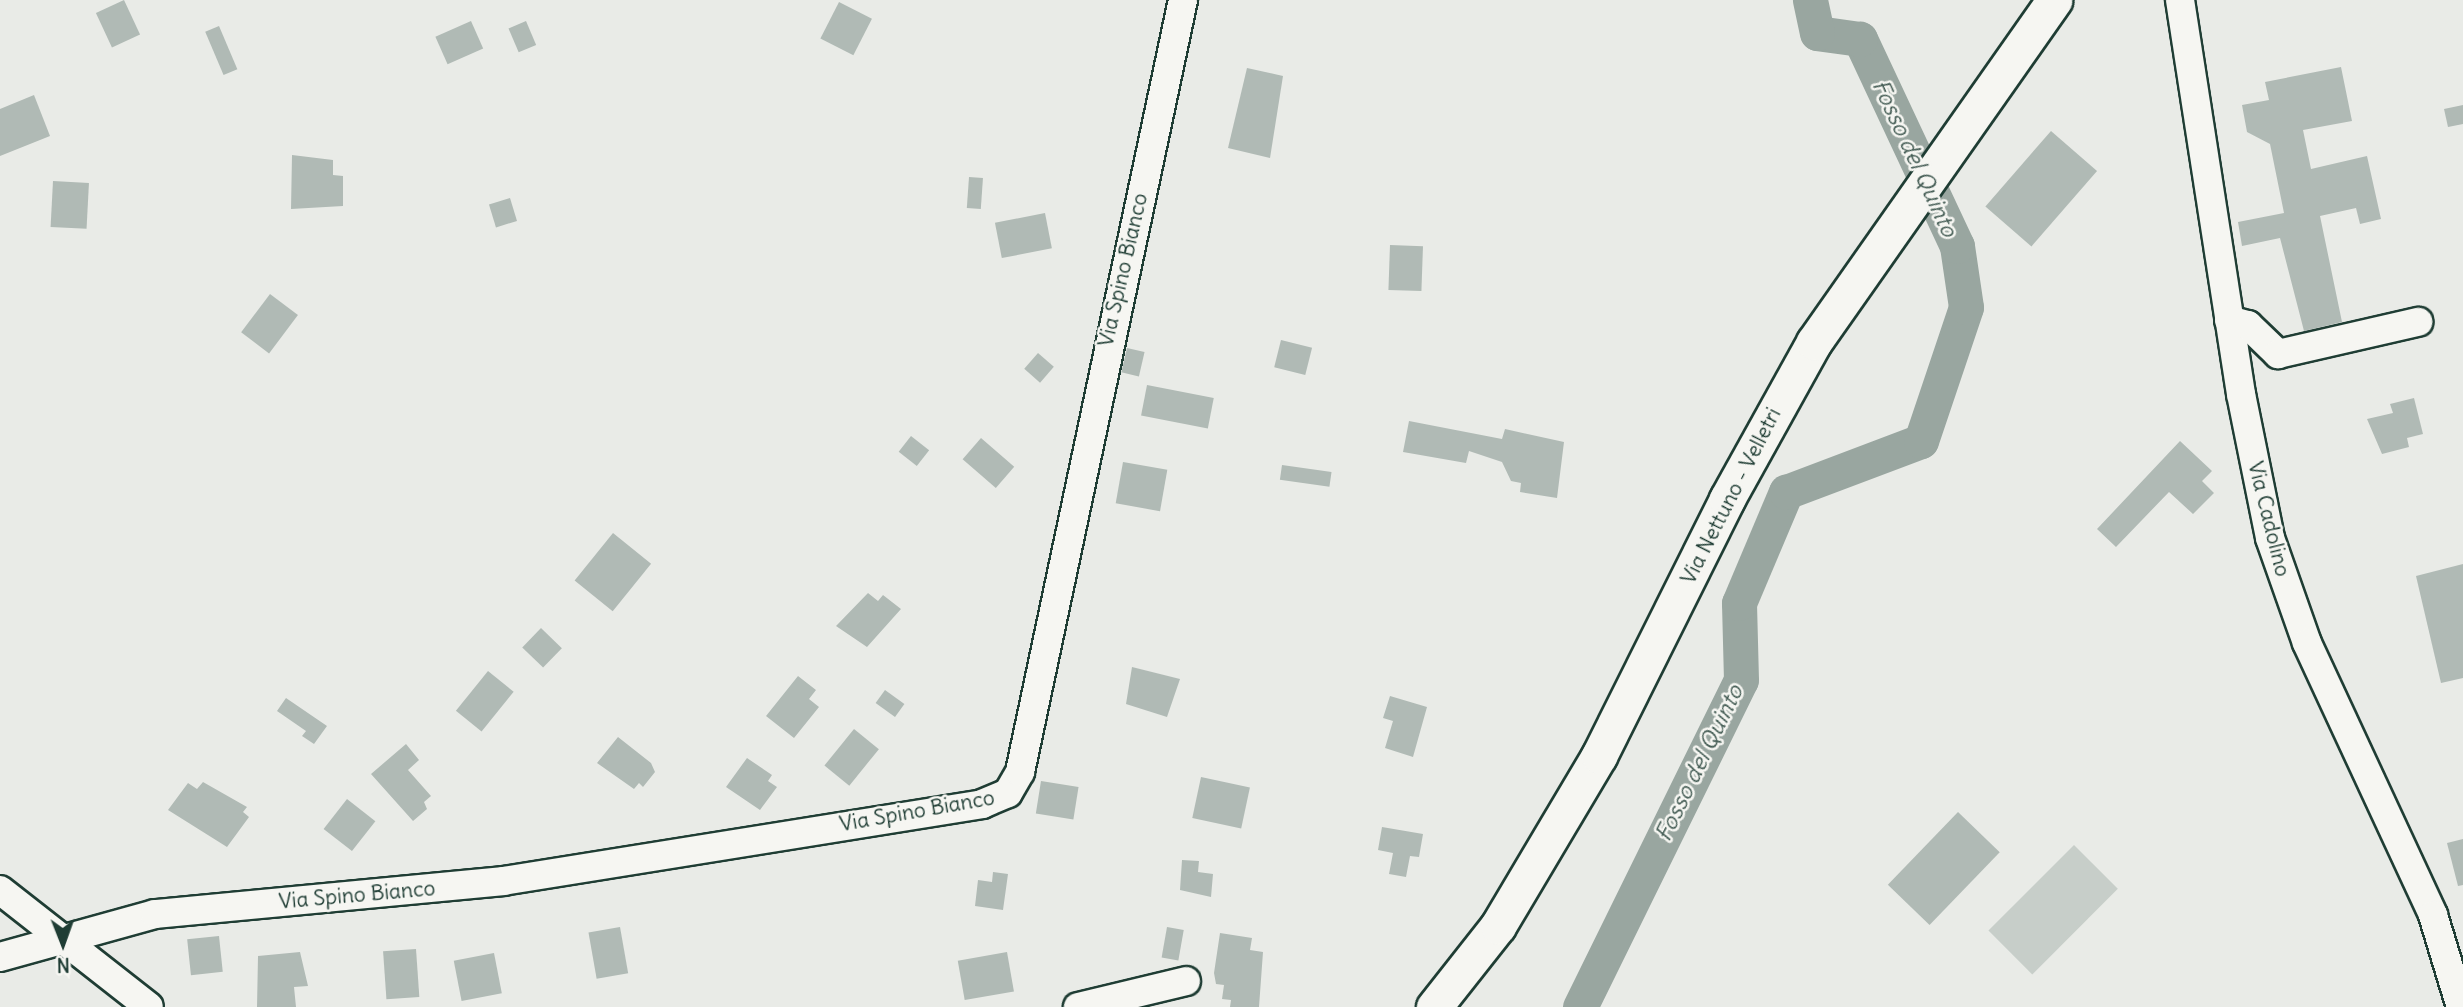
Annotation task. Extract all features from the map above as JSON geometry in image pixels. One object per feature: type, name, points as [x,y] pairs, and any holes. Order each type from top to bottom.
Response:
[{"type":"main road","name":"Via Nettuno - Velletri","points":[[1434,1007],[1498,926],[1605,747],[1795,373],[2054,0]]},
{"type":"street","name":"Via Spino Bianco","points":[[0,957],[65,942],[109,923],[155,914],[503,881],[982,804],[1008,793],[1020,772],[1183,0]]},
{"type":"street","name":"Via Cadolino","points":[[2180,0],[2260,492],[2287,592],[2424,892],[2461,1007]]},
{"type":"street","points":[[2230,320],[2248,325],[2278,354],[2418,323]]},
{"type":"street","points":[[0,890],[149,1007]]},
{"type":"street","points":[[1077,1007],[1186,981]]},
{"type":"shaded area","points":[[2074,845],[2118,889],[2032,974],[1988,931]]},
{"type":"building","points":[[124,0],[140,34],[112,48],[96,13]]},
{"type":"building","points":[[839,2],[872,19],[853,55],[820,39]]},
{"type":"building","points":[[471,21],[483,48],[448,64],[435,37]]},
{"type":"building","points":[[526,21],[536,45],[519,52],[509,28]]},
{"type":"building","points":[[219,26],[237,69],[224,75],[205,32]]},
{"type":"building","points":[[2341,67],[2352,121],[2303,130],[2311,169],[2367,156],[2381,219],[2360,224],[2356,208],[2320,216],[2342,322],[2304,331],[2280,238],[2242,246],[2238,222],[2284,213],[2270,144],[2247,132],[2242,105],[2269,100],[2265,82]]},
{"type":"building","points":[[1247,68],[1283,76],[1270,158],[1228,148]]},
{"type":"building","points":[[34,95],[50,136],[0,156],[0,109]]},
{"type":"building","points":[[2463,105],[2463,124],[2448,127],[2444,109]]},
{"type":"building","points":[[2051,131],[2097,171],[2031,246],[1985,206]]},
{"type":"building","points":[[292,155],[333,160],[333,175],[343,176],[343,206],[291,209]]},
{"type":"building","points":[[969,177],[983,178],[981,209],[967,208]]},
{"type":"building","points":[[53,181],[89,183],[87,229],[51,227]]},
{"type":"building","points":[[510,198],[517,221],[496,227],[489,204]]},
{"type":"building","points":[[1045,213],[1052,248],[1002,258],[995,223]]},
{"type":"building","points":[[1390,245],[1423,246],[1421,291],[1388,290]]},
{"type":"building","points":[[270,294],[298,315],[269,353],[241,332]]},
{"type":"building","points":[[1281,340],[1312,348],[1305,375],[1274,367]]},
{"type":"building","points":[[1127,348],[1145,352],[1139,376],[1121,372]]},
{"type":"building","points":[[1038,353],[1054,367],[1040,383],[1024,369]]},
{"type":"building","points":[[1147,385],[1214,398],[1208,428],[1141,415]]},
{"type":"building","points":[[2414,398],[2423,434],[2407,438],[2409,447],[2382,454],[2367,419],[2393,413],[2390,404]]},
{"type":"building","points":[[1409,421],[1502,439],[1505,429],[1564,442],[1557,498],[1520,492],[1521,483],[1511,481],[1502,462],[1469,451],[1466,463],[1403,452]]},
{"type":"building","points":[[911,436],[929,450],[917,466],[899,452]]},
{"type":"building","points":[[981,438],[1014,467],[996,488],[963,459]]},
{"type":"building","points":[[2180,441],[2212,471],[2202,481],[2214,493],[2193,514],[2169,492],[2116,547],[2097,529]]},
{"type":"building","points":[[1123,462],[1167,470],[1160,511],[1116,503]]},
{"type":"building","points":[[1282,465],[1332,472],[1329,487],[1280,480]]},
{"type":"building","points":[[613,533],[651,564],[613,611],[575,580]]},
{"type":"building","points":[[2463,564],[2463,678],[2441,683],[2416,576]]},
{"type":"building","points":[[868,593],[878,601],[883,595],[901,609],[867,647],[836,626]]},
{"type":"building","points":[[541,628],[562,648],[543,668],[522,647]]},
{"type":"building","points":[[1132,667],[1180,679],[1167,717],[1126,704]]},
{"type":"building","points":[[488,671],[514,692],[482,731],[456,711]]},
{"type":"building","points":[[798,676],[816,690],[809,699],[819,707],[794,738],[766,716]]},
{"type":"building","points":[[885,690],[904,704],[895,717],[876,703]]},
{"type":"building","points":[[1390,696],[1427,707],[1413,757],[1385,748],[1393,721],[1383,718]]},
{"type":"building","points":[[286,698],[327,726],[314,744],[302,736],[306,731],[277,711]]},
{"type":"building","points":[[854,729],[879,749],[849,786],[824,766]]},
{"type":"building","points":[[618,737],[651,763],[655,772],[643,787],[639,783],[634,789],[597,763]]},
{"type":"building","points":[[406,744],[419,760],[408,770],[431,796],[424,802],[427,809],[413,821],[371,774]]},
{"type":"building","points":[[747,758],[772,775],[768,781],[777,787],[760,810],[726,787]]},
{"type":"building","points":[[1201,777],[1250,787],[1241,828],[1192,818]]},
{"type":"building","points":[[1041,781],[1079,787],[1073,820],[1036,814]]},
{"type":"building","points":[[203,782],[247,807],[243,812],[249,817],[227,847],[168,810],[188,783],[197,789]]},
{"type":"building","points":[[347,799],[375,821],[352,851],[324,829]]},
{"type":"building","points":[[1958,812],[2000,852],[1930,925],[1888,885]]},
{"type":"building","points":[[1382,827],[1423,834],[1419,857],[1410,856],[1406,877],[1389,874],[1393,853],[1378,850]]},
{"type":"building","points":[[2463,839],[2463,885],[2458,886],[2447,843]]},
{"type":"building","points":[[1182,860],[1199,861],[1198,872],[1213,874],[1211,897],[1180,890]]},
{"type":"building","points":[[993,872],[1008,874],[1003,910],[975,906],[978,880],[992,882]]},
{"type":"building","points":[[620,927],[628,973],[597,979],[588,933]]},
{"type":"building","points":[[1167,927],[1184,930],[1178,960],[1162,958]]},
{"type":"building","points":[[1220,933],[1252,938],[1250,950],[1263,952],[1259,1007],[1230,1007],[1231,1000],[1222,999],[1224,985],[1216,984],[1214,973]]},
{"type":"building","points":[[219,936],[223,972],[191,975],[187,939]]},
{"type":"building","points":[[416,949],[419,997],[386,999],[383,951]]},
{"type":"building","points":[[300,952],[308,986],[294,987],[296,1007],[257,1007],[258,956]]},
{"type":"building","points":[[1007,952],[1014,991],[965,1000],[958,961]]},
{"type":"building","points":[[494,953],[502,993],[462,1001],[454,961]]},
{"type":"waterway","name":"Fosso del Quinto","points":[[1580,1007],[1741,680],[1739,603],[1786,492],[1921,441],[1966,307],[1957,246],[1860,39],[1817,33],[1810,0]]}]
